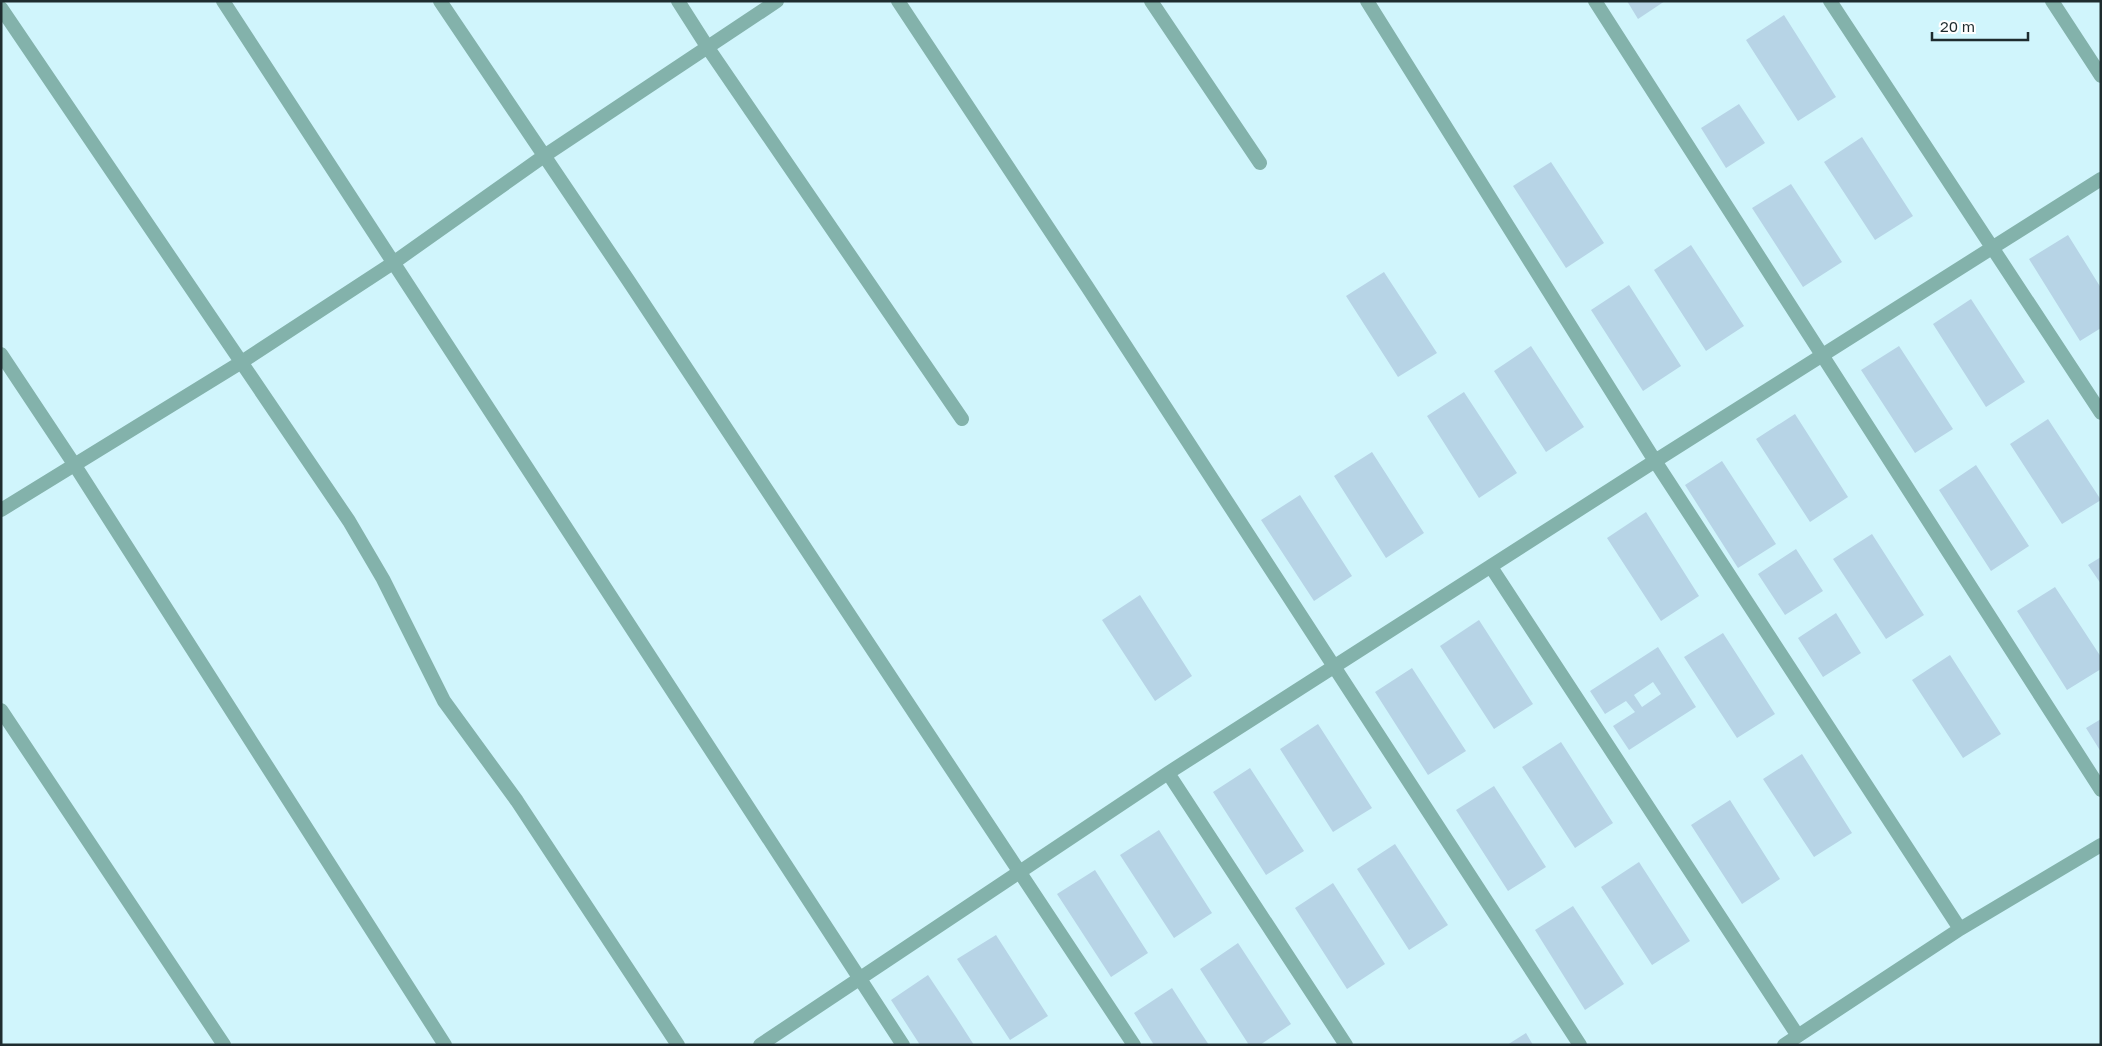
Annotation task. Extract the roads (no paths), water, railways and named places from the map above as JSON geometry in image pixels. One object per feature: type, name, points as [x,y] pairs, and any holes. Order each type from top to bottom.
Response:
[{"type":"street","points":[[223,1],[903,1045]]},
{"type":"street","points":[[440,1],[1134,1045]]},
{"type":"street","points":[[678,1],[708,48],[962,419]]},
{"type":"street","points":[[1,510],[240,363],[393,263],[544,156],[777,1]]},
{"type":"street","points":[[898,1],[1335,667],[1580,1045]]},
{"type":"street","points":[[1150,1],[1260,163]]},
{"type":"street","points":[[1366,1],[1654,461],[1960,929]]},
{"type":"street","points":[[1595,1],[2101,790]]},
{"type":"street","points":[[1830,1],[2101,413]]},
{"type":"street","points":[[2052,1],[2101,76]]},
{"type":"street","points":[[1,8],[240,363],[349,521],[384,579],[444,701],[517,801],[678,1045]]},
{"type":"street","points":[[760,1045],[1168,773],[1822,354],[2101,179]]},
{"type":"street","points":[[1,354],[74,464],[445,1045]]},
{"type":"street","points":[[1490,567],[1798,1036]]},
{"type":"street","points":[[1,710],[224,1045]]},
{"type":"street","points":[[1168,773],[1346,1045]]},
{"type":"street","points":[[1784,1045],[1960,929],[2101,845]]}]
